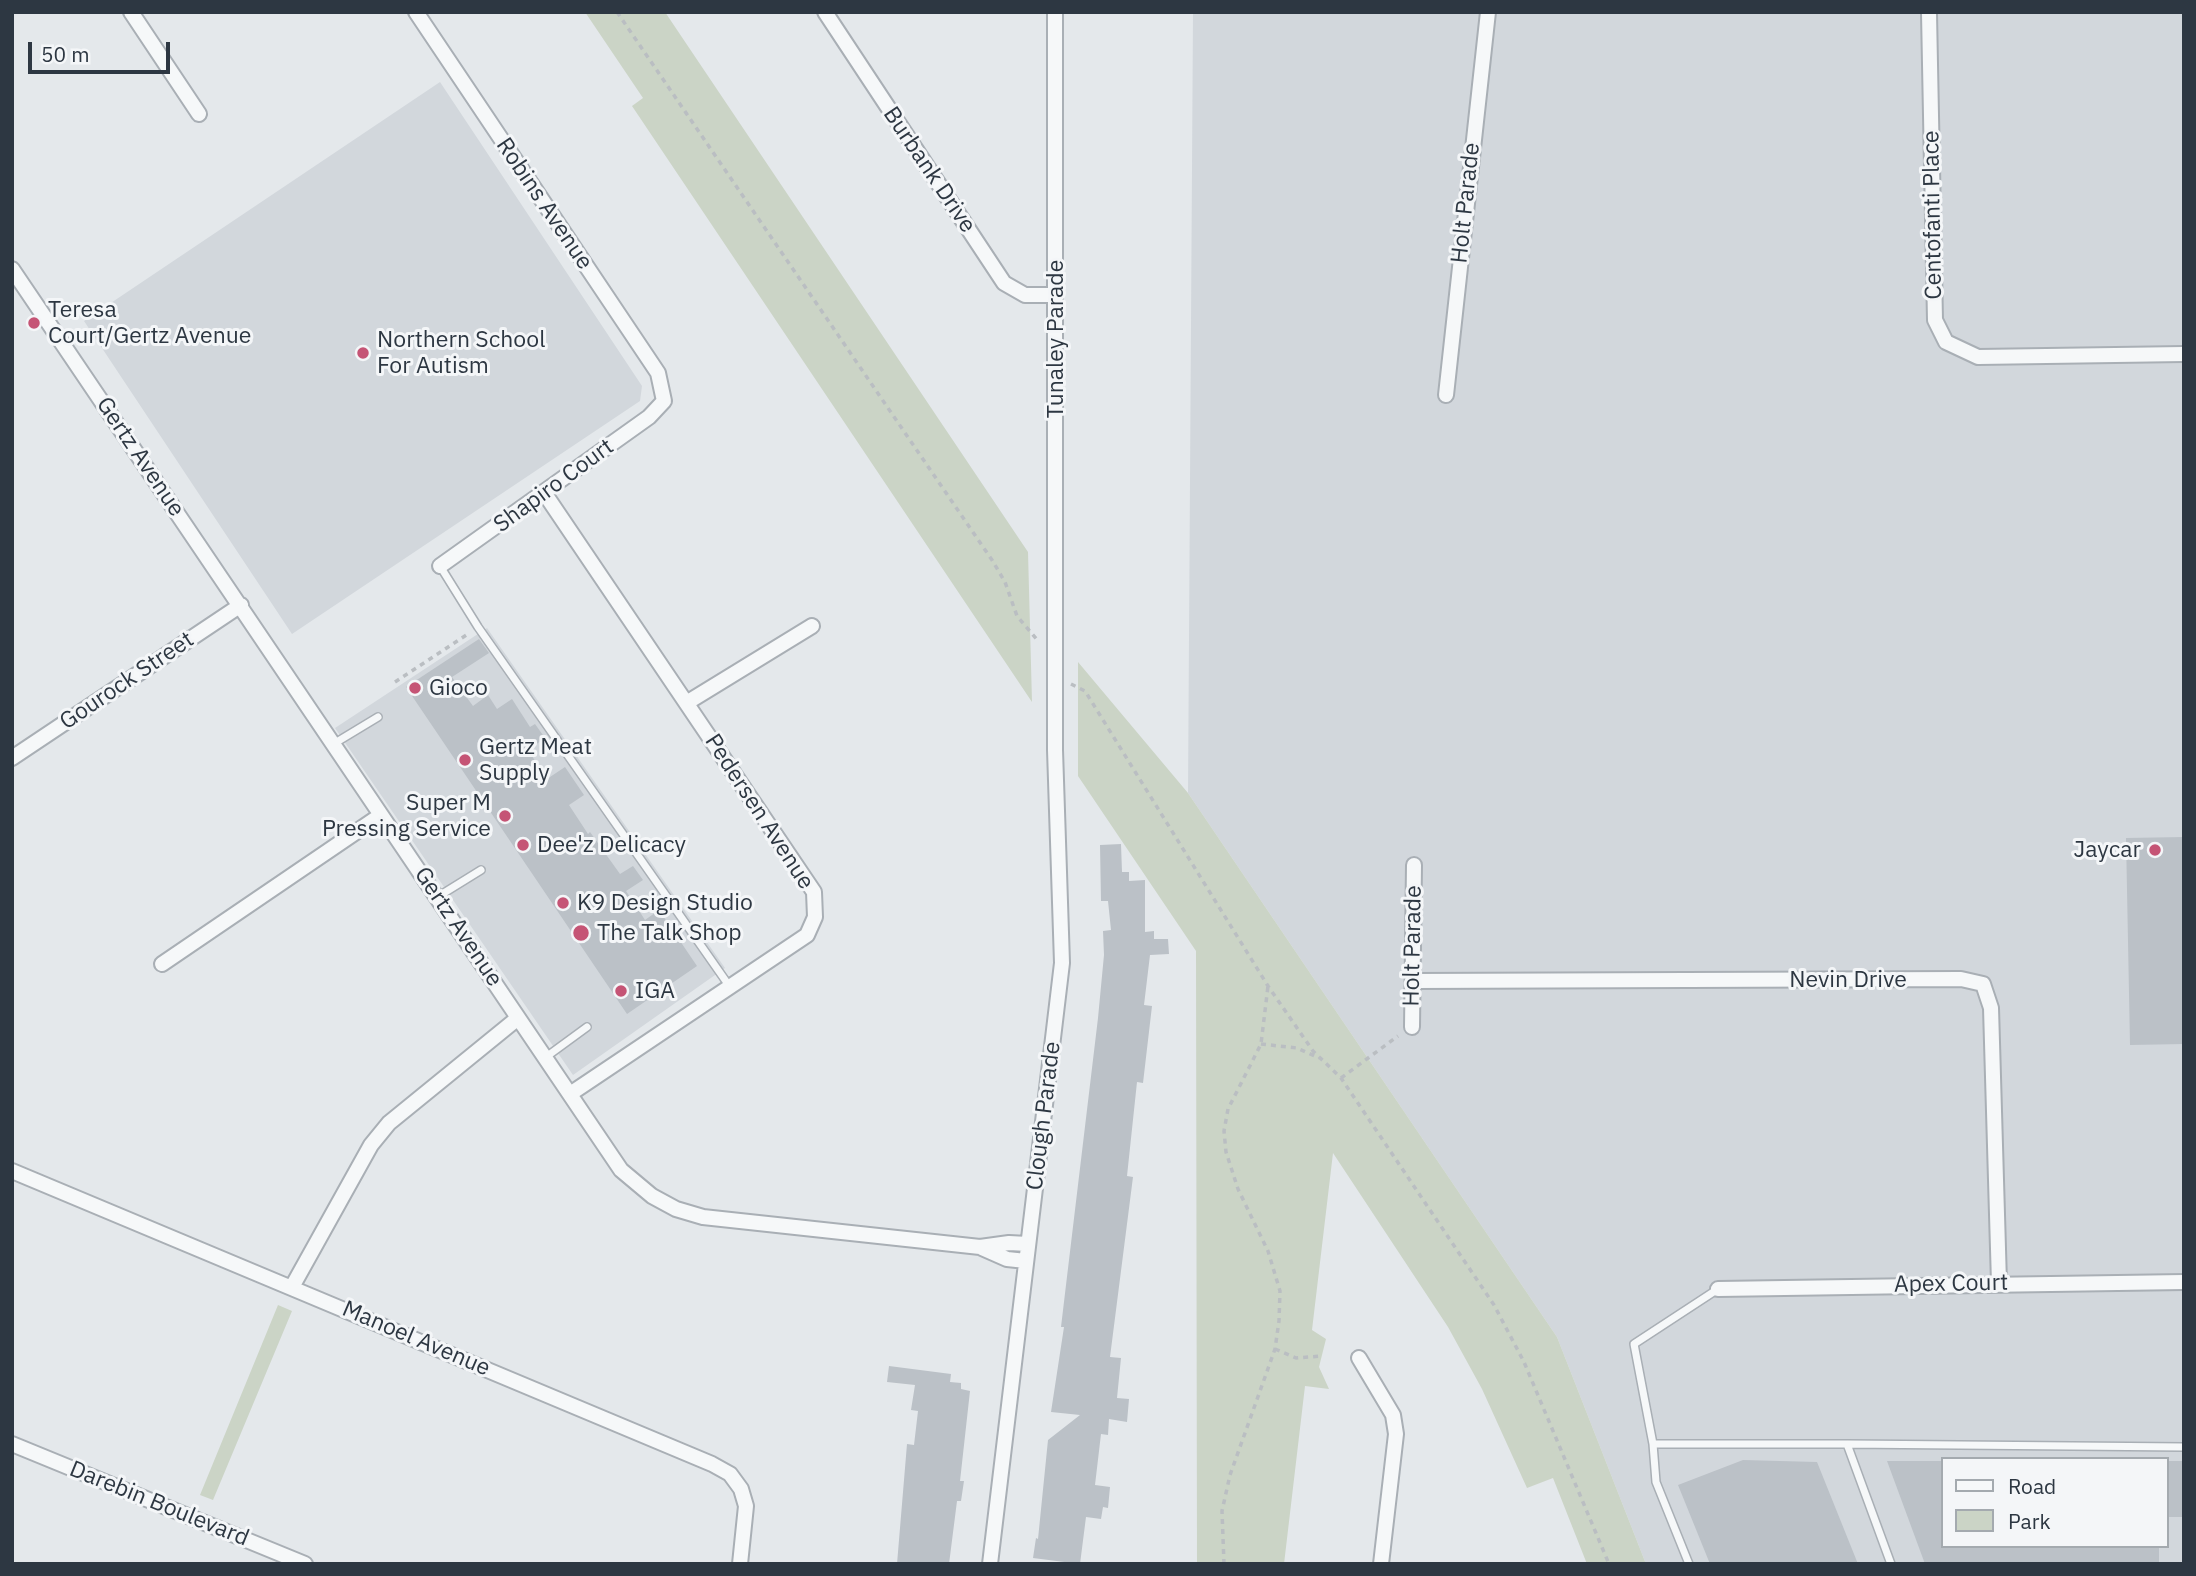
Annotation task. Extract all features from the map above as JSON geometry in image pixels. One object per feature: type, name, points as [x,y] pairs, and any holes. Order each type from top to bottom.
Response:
[{"type":"street","points":[[131,12],[199,114]]},
{"type":"street","name":"Robins Avenue","points":[[416,12],[658,373],[664,401]]},
{"type":"street","name":"Burbank Drive","points":[[825,12],[1004,283],[1025,295],[1055,295]]},
{"type":"street","name":"Tunaley Parade","points":[[1055,12],[1056,665]]},
{"type":"street","name":"Holt Parade","points":[[1446,395],[1488,12]]},
{"type":"street","name":"Centofanti Place","points":[[1929,13],[1935,320],[1946,342],[1978,357],[2184,354]]},
{"type":"street","name":"Gertz Avenue","points":[[12,269],[439,896],[621,1170],[652,1196],[676,1209],[703,1217],[980,1247],[1009,1243],[1028,1244]]},
{"type":"street","name":"Shapiro Court","points":[[440,566],[545,494],[649,417],[664,401]]},
{"type":"street","name":"Pedersen Avenue","points":[[545,494],[814,892],[816,917],[807,935],[570,1094]]},
{"type":"street","name":"Gourock Street","points":[[12,758],[241,605]]},
{"type":"street","points":[[688,702],[812,626]]},
{"type":"street","name":"Clough Parade","points":[[990,1564],[1062,963],[1055,762],[1056,665]]},
{"type":"street","points":[[162,964],[381,814]]},
{"type":"street","name":"Holt Parade","points":[[1412,1027],[1414,865]]},
{"type":"street","name":"Nevin Drive","points":[[1413,981],[1961,979],[1983,985],[1991,1008],[1998,1283]]},
{"type":"street","points":[[292,1287],[371,1145],[383,1130],[451,1070],[518,1018]]},
{"type":"street","name":"Manoel Avenue","points":[[12,1171],[730,1474],[741,1489],[746,1506],[740,1564]]},
{"type":"street","name":"Gertz Avenue","points":[[980,1247],[1007,1259],[1026,1261]]},
{"type":"street","name":"Apex Court","points":[[1718,1289],[2184,1282]]},
{"type":"street","points":[[1359,1358],[1393,1415],[1396,1434],[1381,1564]]},
{"type":"street","name":"Darebin Boulevard","points":[[12,1444],[305,1564]]},
{"type":"lane","points":[[440,566],[478,627],[730,988]]},
{"type":"lane","points":[[335,743],[378,717]]},
{"type":"lane","points":[[439,896],[481,870]]},
{"type":"lane","points":[[545,1058],[587,1027]]},
{"type":"lane","points":[[1689,1564],[1656,1482],[1653,1444],[1634,1344],[1718,1289]]},
{"type":"lane","points":[[1653,1444],[2184,1447]]},
{"type":"lane","points":[[1847,1444],[1891,1564]]},
{"type":"path","points":[[617,12],[992,560],[1005,582],[1017,617],[1069,683],[1085,691],[1268,986],[1321,1058],[1341,1077],[1494,1305],[1524,1362],[1609,1564]]},
{"type":"path","points":[[395,682],[478,627]]},
{"type":"path","points":[[1224,1564],[1222,1511],[1230,1475],[1275,1349],[1280,1292],[1268,1251],[1238,1189],[1226,1152],[1224,1130],[1228,1109],[1261,1044],[1268,986]]},
{"type":"path","points":[[1341,1077],[1412,1027]]},
{"type":"path","points":[[1261,1044],[1297,1048],[1321,1058]]},
{"type":"path","points":[[1275,1349],[1296,1358],[1321,1356]]},
{"type":"shaded area","points":[[1193,12],[2184,12],[2184,1564],[1646,1564],[1557,1337],[1188,793]]},
{"type":"shaded area","name":"Northern School For Autism","points":[[440,82],[642,386],[640,401],[292,634],[84,321]]},
{"type":"shaded area","points":[[487,628],[725,968],[573,1075],[335,728]]},
{"type":"green space","points":[[585,12],[665,12],[1028,552],[1032,702],[632,106],[643,98]]},
{"type":"green space","points":[[1078,662],[1188,793],[1557,1337],[1646,1564],[1587,1564],[1553,1478],[1527,1488],[1482,1389],[1448,1327],[1333,1153],[1312,1330],[1326,1339],[1319,1367],[1329,1389],[1305,1386],[1284,1564],[1197,1564],[1196,951],[1078,776]]},
{"type":"green space","points":[[278,1305],[292,1311],[213,1500],[200,1495]]},
{"type":"building","points":[[479,639],[489,653],[452,677],[473,706],[488,695],[497,709],[512,699],[530,727],[535,724],[545,738],[528,750],[547,779],[565,767],[584,795],[569,805],[588,834],[590,832],[620,874],[633,866],[643,880],[626,891],[645,920],[659,910],[697,966],[627,1014],[406,687]]},
{"type":"building","points":[[2184,837],[2184,1044],[2130,1045],[2126,838]]},
{"type":"building","points":[[1121,844],[1122,872],[1129,872],[1129,881],[1145,880],[1145,932],[1154,931],[1154,939],[1168,939],[1169,954],[1150,955],[1144,1005],[1152,1006],[1143,1083],[1137,1082],[1127,1176],[1133,1177],[1110,1357],[1121,1358],[1117,1398],[1129,1399],[1127,1422],[1109,1419],[1108,1435],[1101,1434],[1095,1485],[1110,1487],[1108,1508],[1103,1507],[1101,1519],[1086,1517],[1080,1564],[1033,1558],[1036,1538],[1038,1539],[1048,1440],[1080,1415],[1051,1412],[1064,1327],[1061,1327],[1098,1018],[1104,955],[1103,931],[1111,930],[1108,901],[1101,901],[1100,845]]},
{"type":"building","points":[[889,1366],[951,1374],[950,1382],[961,1383],[961,1389],[970,1391],[960,1481],[964,1481],[961,1501],[957,1501],[949,1564],[897,1564],[907,1444],[914,1445],[918,1411],[911,1410],[915,1385],[887,1382]]},
{"type":"building","points":[[1743,1460],[1817,1462],[1858,1564],[1710,1564],[1678,1485]]},
{"type":"building","points":[[1887,1461],[1940,1461],[1940,1548],[2159,1548],[2159,1564],[1925,1564]]},
{"type":"building","points":[[2168,1461],[2182,1461],[2182,1517],[2168,1517]]},
{"type":"place","name":"Teresa Court/Gertz Avenue","points":[[34,323]]},
{"type":"place","name":"Northern School For Autism","points":[[363,353]]},
{"type":"place","name":"Gioco","points":[[415,688]]},
{"type":"place","name":"Gertz Meat Supply","points":[[465,760]]},
{"type":"place","name":"Super M Pressing Service","points":[[505,816]]},
{"type":"place","name":"Dee'z Delicacy","points":[[523,845]]},
{"type":"place","name":"Jaycar","points":[[2155,850]]},
{"type":"place","name":"K9 Design Studio","points":[[563,903]]},
{"type":"place","name":"The Talk Shop","points":[[581,933]]},
{"type":"place","name":"IGA","points":[[621,991]]}]
